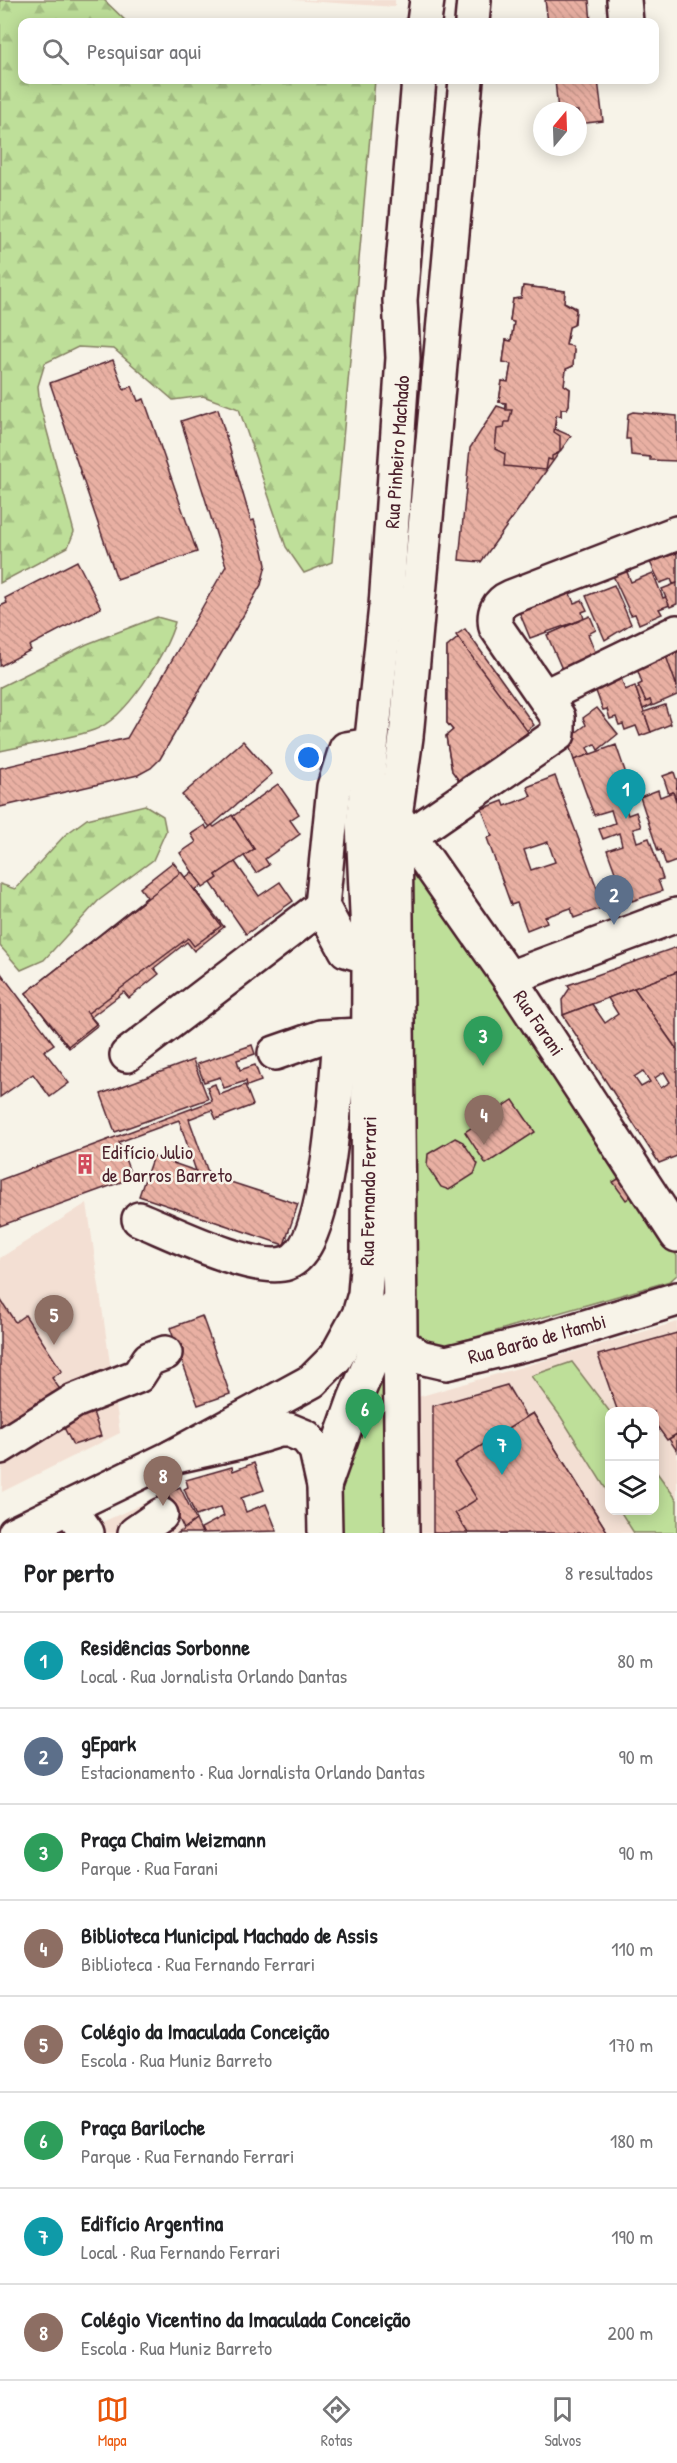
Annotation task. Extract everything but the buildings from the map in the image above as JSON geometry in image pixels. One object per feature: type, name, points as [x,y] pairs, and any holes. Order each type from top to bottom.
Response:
[{"type":"main road","points":[[425,18],[427,0]]},
{"type":"main road","points":[[472,18],[474,0]]},
{"type":"main road","points":[[624,0],[626,18]]},
{"type":"main road","name":"Rua Pinheiro Machado","points":[[363,824],[386,606],[403,358],[400,300],[419,84]]},
{"type":"main road","name":"Rua Pinheiro Machado","points":[[403,826],[406,737],[466,84]]},
{"type":"main road","points":[[403,826],[558,734],[560,722],[496,627],[494,619],[499,604],[511,597],[677,533]]},
{"type":"main road","points":[[544,696],[677,632]]},
{"type":"main road","points":[[369,957],[346,950],[327,919],[322,906],[330,822],[339,770],[346,749],[370,745]]},
{"type":"main road","name":"Rua Fernando Ferrari","points":[[172,1456],[312,1381],[336,1357],[351,1334],[365,1294],[368,1254],[354,1035],[369,957],[363,824]]},
{"type":"main road","name":"Rua Farani","points":[[403,826],[509,978],[664,1190],[677,1234]]},
{"type":"main road","name":"Rua Fernando Ferrari","points":[[402,1533],[398,1297],[399,978],[403,826]]},
{"type":"main road","points":[[127,1055],[322,906]]},
{"type":"main road","points":[[509,978],[677,915]]},
{"type":"main road","points":[[139,1219],[238,1259],[266,1265],[288,1263],[305,1246],[320,1211],[333,1120],[354,1035],[321,1037],[275,1053]]},
{"type":"main road","points":[[324,1486],[356,1399],[398,1297]]},
{"type":"main road","name":"Rua Barão de Itambi","points":[[399,1343],[420,1357],[446,1363],[546,1339],[677,1299]]},
{"type":"main road","points":[[0,1447],[59,1409],[138,1376],[149,1359],[165,1353]]},
{"type":"main road","points":[[15,1533],[172,1456],[240,1442],[279,1430],[289,1430],[299,1432],[312,1443],[319,1459],[324,1486],[325,1533]]},
{"type":"main road","points":[[69,1507],[87,1533]]},
{"type":"shaded area","points":[[292,0],[395,0],[395,7]]},
{"type":"shaded area","points":[[87,1203],[120,1433],[2,1492],[0,1258]]},
{"type":"shaded area","points":[[677,1322],[677,1533],[415,1533],[415,1402],[418,1397]]},
{"type":"shaded area","points":[[180,1487],[202,1533],[78,1533]]},
{"type":"green space","points":[[0,0],[104,0],[123,18],[18,18],[18,84],[375,84],[332,562],[304,573],[286,547],[239,409],[203,396],[173,400],[114,349],[78,347],[45,363],[38,386],[40,405],[74,532],[68,547],[0,583]]},
{"type":"green space","points":[[157,617],[175,622],[170,635],[143,684],[119,713],[94,730],[0,751],[0,687],[87,644]]},
{"type":"green space","points":[[145,805],[163,816],[166,831],[153,860],[98,901],[44,960],[21,970],[0,946],[0,884],[15,889],[65,835],[87,819]]},
{"type":"green space","points":[[416,866],[424,870],[677,1256],[677,1275],[670,1281],[430,1350],[416,1342],[412,877]]},
{"type":"green space","points":[[385,1344],[384,1533],[341,1533],[339,1494]]},
{"type":"green space","points":[[572,1362],[606,1407],[605,1488],[561,1417],[531,1376]]},
{"type":"green space","points":[[659,1475],[677,1500],[677,1533],[634,1533],[623,1515],[659,1515]]},
{"type":"place","name":"Residências Sorbonne","points":[[626,819]]},
{"type":"place","name":"gEpark","points":[[614,925]]},
{"type":"place","name":"Praça Chaim Weizmann","points":[[483,1066]]},
{"type":"place","name":"Biblioteca Municipal Machado de Assis","points":[[484,1145]]},
{"type":"place","name":"Edifício Julio de Barros Barreto","points":[[85,1164]]},
{"type":"place","name":"Colégio da Imaculada Conceição","points":[[54,1345]]},
{"type":"place","name":"Praça Bariloche","points":[[365,1439]]},
{"type":"place","name":"Edifício Argentina","points":[[502,1475]]},
{"type":"place","name":"Colégio Vicentino da Imaculada Conceição","points":[[163,1506]]}]
